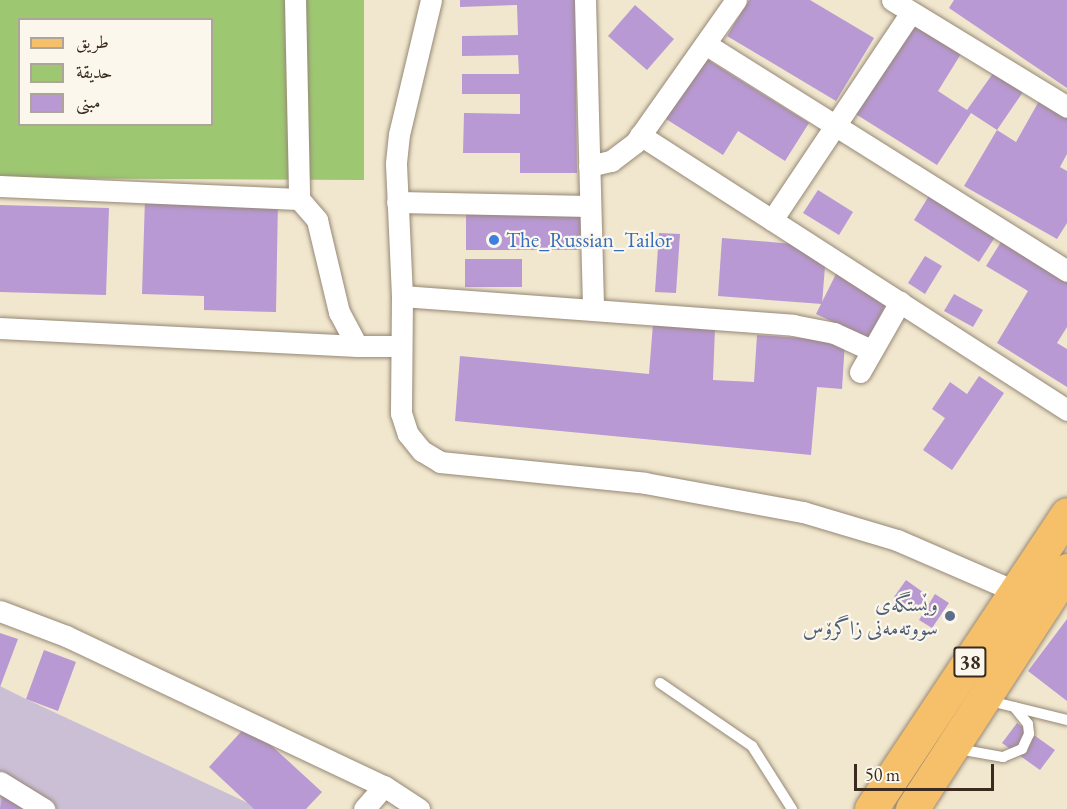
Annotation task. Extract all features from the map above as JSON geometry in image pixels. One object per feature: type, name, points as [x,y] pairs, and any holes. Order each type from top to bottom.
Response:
[{"type":"main road","name":"38","points":[[871,809],[1067,514]]},
{"type":"main road","name":"38","points":[[912,809],[1067,570]]},
{"type":"street","points":[[295,0],[299,199],[318,220],[339,312],[357,346]]},
{"type":"street","points":[[431,0],[396,149],[402,296],[403,424],[414,443],[440,462],[677,487],[804,512],[897,540],[1017,592]]},
{"type":"street","points":[[585,0],[593,308]]},
{"type":"street","points":[[589,166],[620,156],[640,135],[707,45],[736,0]]},
{"type":"street","points":[[892,0],[1067,107]]},
{"type":"street","points":[[772,219],[910,12]]},
{"type":"street","points":[[707,45],[837,123],[1067,271]]},
{"type":"street","points":[[640,135],[1067,410]]},
{"type":"street","points":[[0,186],[299,199]]},
{"type":"street","points":[[397,202],[590,206]]},
{"type":"street","points":[[402,296],[593,308],[813,327],[871,350]]},
{"type":"street","points":[[860,372],[900,302]]},
{"type":"street","points":[[0,328],[357,346],[401,346]]},
{"type":"street","points":[[0,611],[66,636],[384,786],[419,809]]},
{"type":"street","points":[[0,782],[44,809]]},
{"type":"street","points":[[364,809],[384,786]]},
{"type":"lane","points":[[660,683],[752,746],[792,809]]},
{"type":"lane","points":[[983,699],[1067,720]]},
{"type":"lane","points":[[952,748],[1003,757],[1022,749],[1029,734],[1028,724],[1014,707]]},
{"type":"shaded area","points":[[0,686],[26,699],[261,809],[0,809]]},
{"type":"green space","points":[[0,0],[364,0],[364,180],[0,178]]},
{"type":"building","points":[[460,0],[575,0],[577,173],[520,173],[520,153],[463,153],[464,113],[520,114],[520,94],[462,94],[462,74],[519,74],[518,55],[462,56],[462,36],[518,35],[517,5],[460,7]]},
{"type":"building","points":[[749,0],[810,0],[874,38],[836,101],[727,36]]},
{"type":"building","points":[[954,0],[1067,0],[1067,88],[949,8]]},
{"type":"building","points":[[635,5],[674,39],[647,70],[608,36]]},
{"type":"building","points":[[915,18],[964,49],[938,91],[967,110],[996,69],[1025,89],[997,130],[971,113],[937,165],[854,113]]},
{"type":"building","points":[[705,58],[809,123],[785,161],[738,131],[723,155],[666,119]]},
{"type":"building","points":[[1039,101],[1067,117],[1067,154],[1060,167],[1067,171],[1067,223],[1057,239],[964,186],[997,130],[1016,142]]},
{"type":"building","points":[[818,190],[853,212],[839,235],[803,213]]},
{"type":"building","points":[[932,191],[997,234],[979,262],[914,220]]},
{"type":"building","points":[[145,198],[278,201],[276,312],[204,310],[204,296],[142,294]]},
{"type":"building","points":[[0,205],[109,208],[106,295],[0,292]]},
{"type":"building","points":[[466,211],[581,211],[580,250],[466,250]]},
{"type":"building","points":[[659,233],[680,234],[676,293],[655,292]]},
{"type":"building","points":[[1004,237],[1067,277],[1067,327],[1057,343],[1067,349],[1067,387],[997,343],[1028,291],[986,266]]},
{"type":"building","points":[[722,238],[805,245],[826,254],[822,304],[718,296]]},
{"type":"building","points":[[925,256],[942,266],[925,294],[908,283]]},
{"type":"building","points":[[465,259],[522,259],[522,287],[465,287]]},
{"type":"building","points":[[837,272],[889,298],[869,339],[816,314]]},
{"type":"building","points":[[954,294],[983,310],[973,327],[944,311]]},
{"type":"building","points":[[653,324],[715,328],[713,380],[754,382],[757,335],[845,341],[842,389],[817,387],[811,455],[455,421],[460,356],[649,374]]},
{"type":"building","points":[[979,376],[1004,393],[952,470],[923,450],[945,418],[932,409],[950,382],[967,394]]},
{"type":"building","points":[[906,580],[927,595],[916,612],[894,597]]},
{"type":"building","points":[[935,594],[949,603],[932,628],[919,620]]},
{"type":"building","points":[[1067,619],[1067,701],[1028,671]]},
{"type":"building","points":[[0,633],[18,639],[0,687]]},
{"type":"building","points":[[44,650],[76,662],[58,711],[26,699]]},
{"type":"building","points":[[1017,723],[1055,750],[1040,770],[1002,743]]},
{"type":"building","points":[[248,724],[322,792],[306,809],[254,809],[209,767]]},
{"type":"building","points":[[3,792],[23,809],[0,809]]},
{"type":"place","name":"The_Russian_Tailor","points":[[494,240]]},
{"type":"place","name":"وێستگەی سووتەمەنی زاگرۆس","points":[[950,616]]}]
